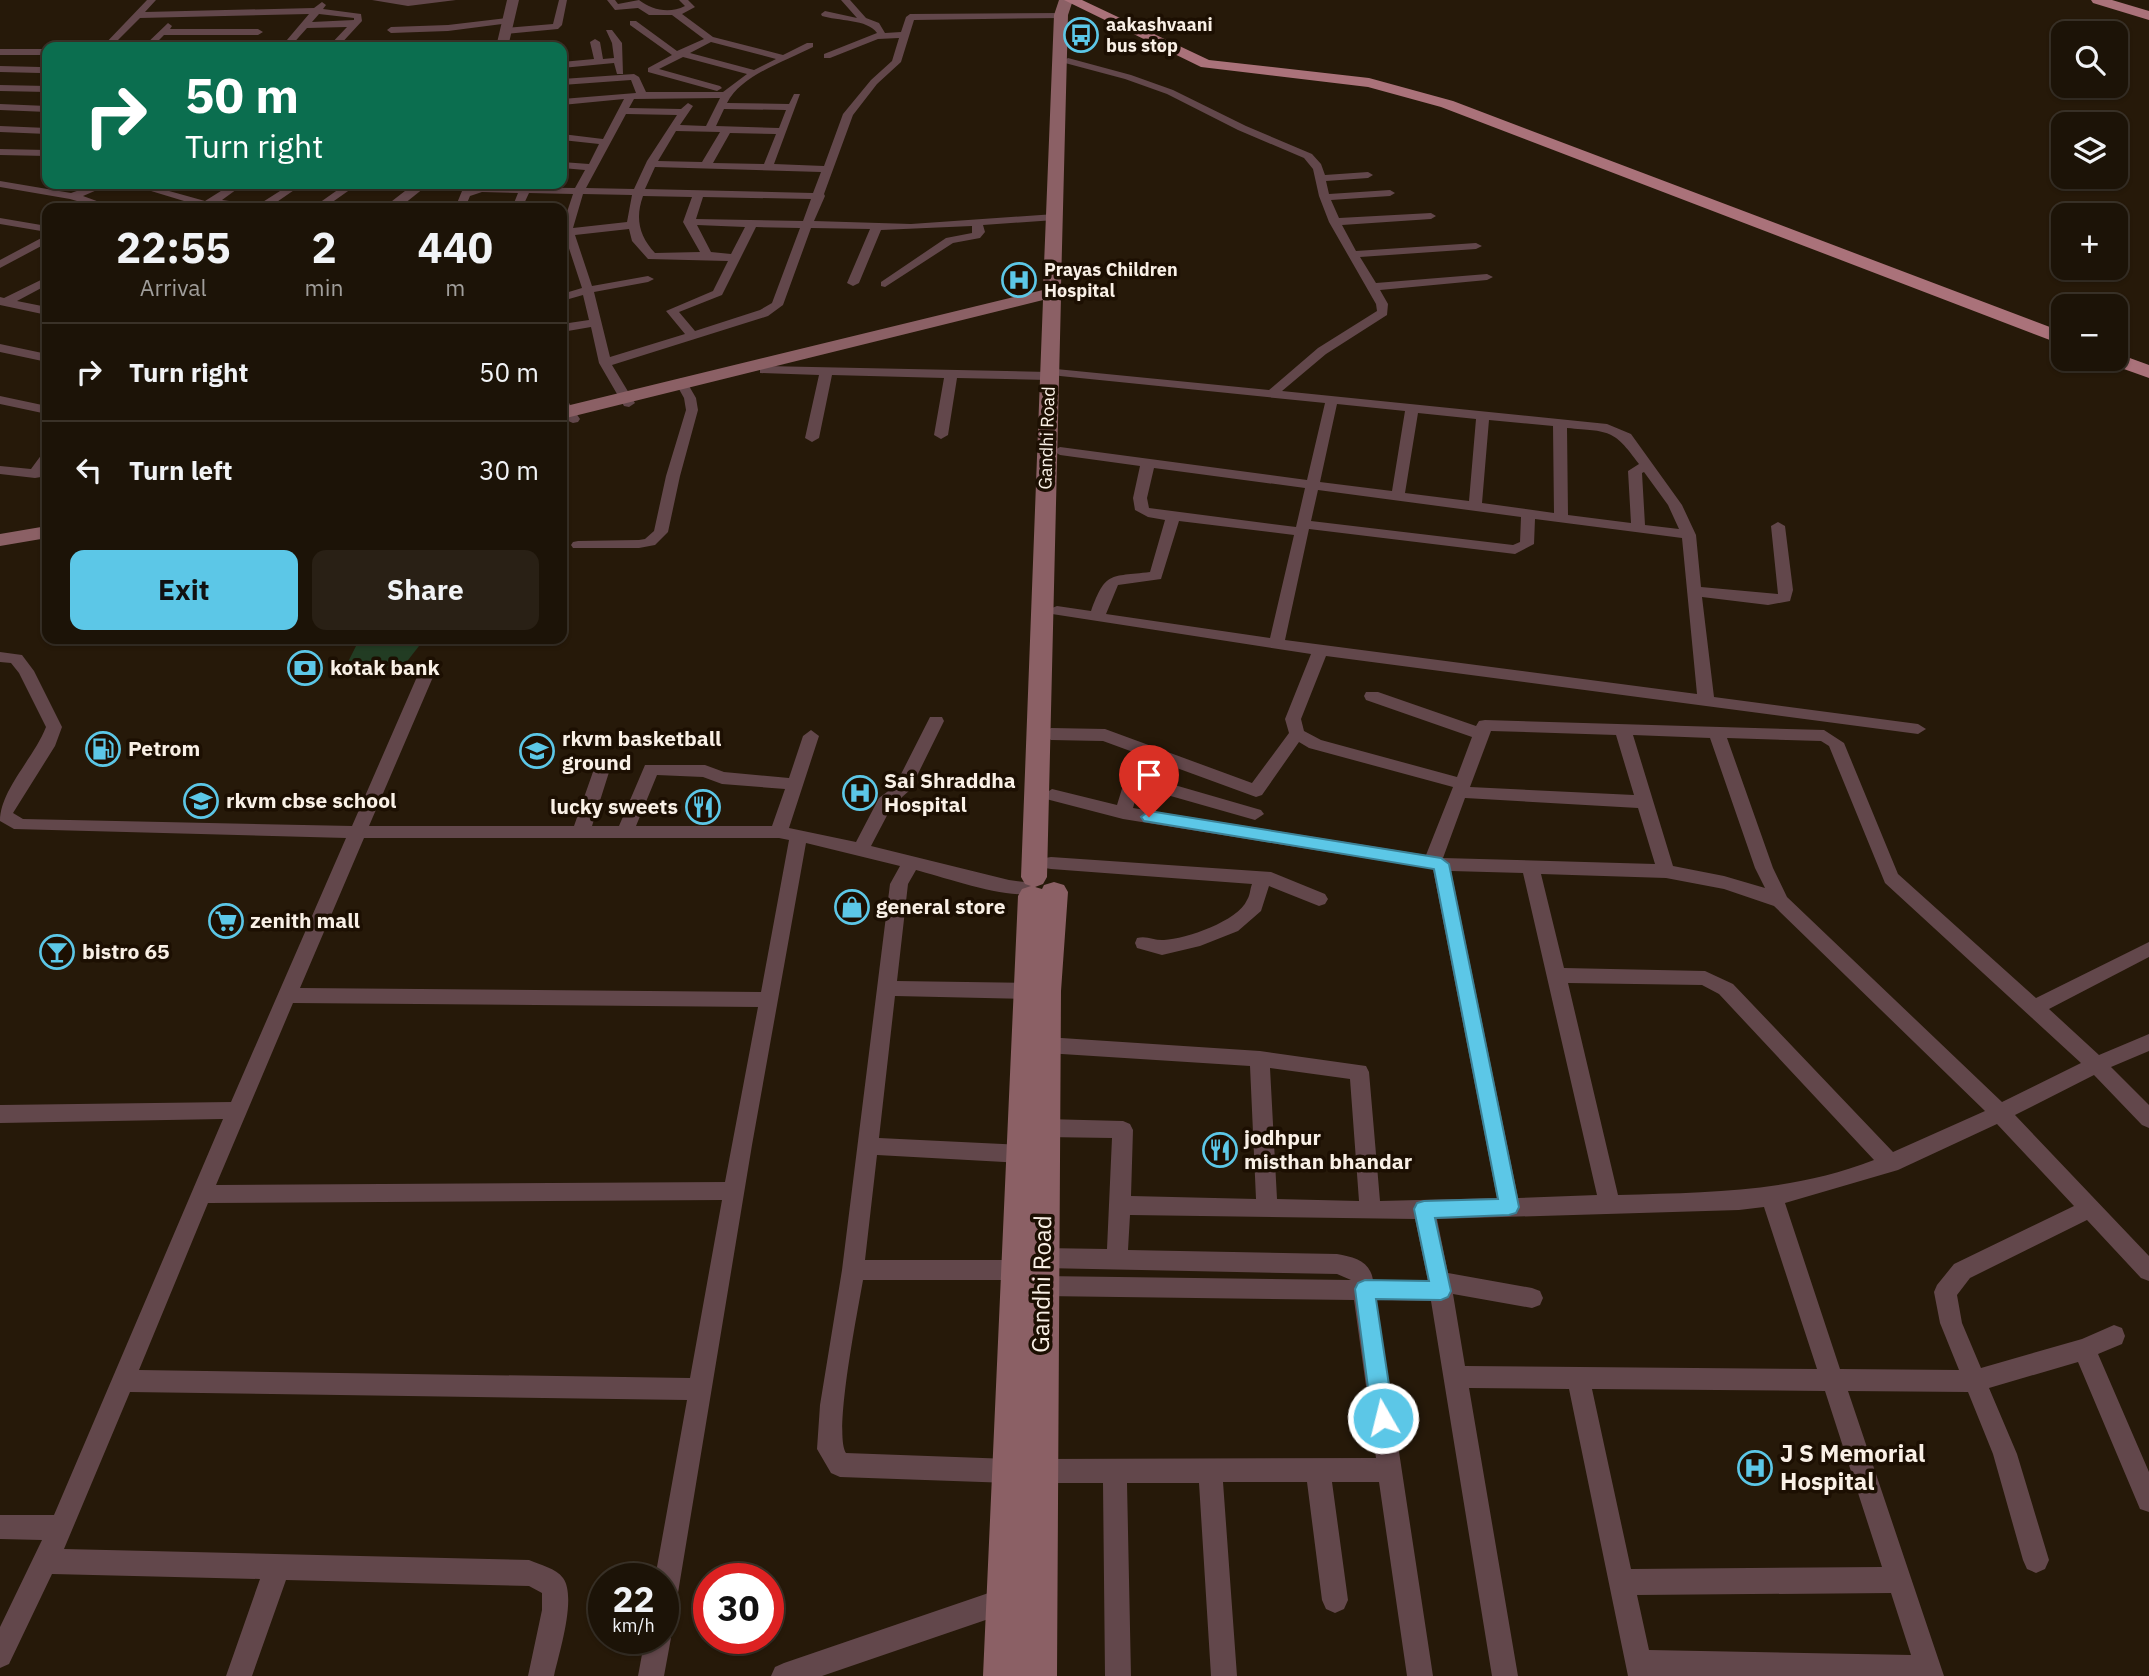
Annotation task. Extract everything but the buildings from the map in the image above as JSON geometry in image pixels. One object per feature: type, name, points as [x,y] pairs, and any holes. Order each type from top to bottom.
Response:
[{"type":"main road","points":[[2098,0],[2149,14]]},
{"type":"main road","points":[[2110,0],[2149,14]]},
{"type":"main road","points":[[1070,5],[1208,59],[1373,79],[1447,97],[2051,325]]},
{"type":"main road","points":[[1070,5],[1206,64],[1369,83],[1447,104],[2051,334]]},
{"type":"main road","name":"Gandhi Road","points":[[1003,1676],[1005,1600],[1025,1471],[1034,1271],[1045,1128],[1046,1045],[1041,882],[1054,374],[1072,16],[1070,5]]},
{"type":"main road","name":"Gandhi Road","points":[[1058,296],[1055,217],[1070,5]]},
{"type":"main road","points":[[684,386],[764,370],[1058,296]]},
{"type":"main road","points":[[567,413],[1058,296]]},
{"type":"main road","points":[[2128,355],[2149,363]]},
{"type":"main road","points":[[2128,364],[2149,372]]},
{"type":"main road","name":"Gandhi Road","points":[[1034,1271],[1022,1154],[1028,991],[1052,795],[1051,734],[1060,451],[1054,374]]},
{"type":"main road","points":[[0,531],[42,524]]},
{"type":"main road","points":[[0,540],[42,533]]},
{"type":"main road","name":"Gandhi Road","points":[[1025,1471],[1038,1591],[1037,1676]]},
{"type":"street","points":[[111,42],[152,0]]},
{"type":"street","points":[[290,42],[325,0]]},
{"type":"street","points":[[376,0],[410,2],[457,10],[506,26],[555,27],[558,25],[563,0]]},
{"type":"street","points":[[503,42],[513,0]]},
{"type":"street","points":[[611,0],[615,7],[636,3],[652,13],[677,12],[691,7],[683,0]]},
{"type":"street","points":[[845,0],[879,28],[882,35]]},
{"type":"street","points":[[384,42],[410,2]]},
{"type":"street","points":[[953,2],[963,15]]},
{"type":"street","points":[[605,363],[764,313],[777,305],[809,225],[848,114],[874,82],[896,62],[904,35],[905,17],[963,15],[1070,5]]},
{"type":"street","points":[[138,15],[318,10],[358,16],[355,24],[338,42]]},
{"type":"street","points":[[391,30],[457,10]]},
{"type":"street","points":[[451,42],[457,10]]},
{"type":"street","points":[[249,42],[275,12]]},
{"type":"street","points":[[677,12],[696,31],[710,39],[784,58]]},
{"type":"street","points":[[152,42],[180,13]]},
{"type":"street","points":[[825,14],[840,19],[869,22],[886,20]]},
{"type":"street","points":[[633,23],[678,54],[755,73]]},
{"type":"street","points":[[305,25],[355,24]]},
{"type":"street","points":[[162,32],[258,32]]},
{"type":"street","points":[[609,32],[627,41],[652,37]]},
{"type":"street","points":[[827,56],[882,35],[904,35]]},
{"type":"street","points":[[710,39],[651,70],[726,93]]},
{"type":"street","points":[[621,78],[618,60],[627,41]]},
{"type":"street","points":[[595,42],[598,61]]},
{"type":"street","points":[[709,130],[726,93],[755,73],[810,45]]},
{"type":"street","points":[[0,52],[42,52]]},
{"type":"street","points":[[568,61],[618,60]]},
{"type":"street","points":[[1068,61],[1128,77],[1170,92],[1242,128],[1308,156],[1316,163],[1335,222],[1373,287],[1383,312],[1322,351],[1271,394]]},
{"type":"street","points":[[0,69],[42,67]]},
{"type":"street","points":[[19,88],[42,69]]},
{"type":"street","points":[[567,82],[636,78],[636,95],[623,111],[579,191],[570,215],[568,232],[588,289],[605,363],[627,400]]},
{"type":"street","points":[[0,88],[42,89]]},
{"type":"street","points":[[567,102],[636,95],[726,93]]},
{"type":"street","points":[[768,167],[797,96]]},
{"type":"street","points":[[32,109],[42,102]]},
{"type":"street","points":[[720,106],[792,107]]},
{"type":"street","points":[[0,107],[42,109]]},
{"type":"street","points":[[623,111],[686,109],[637,191],[632,230],[652,257],[707,255],[736,258]]},
{"type":"street","points":[[674,128],[782,131]]},
{"type":"street","points":[[0,129],[42,131]]},
{"type":"street","points":[[706,165],[726,130]]},
{"type":"street","points":[[567,138],[606,142]]},
{"type":"street","points":[[0,152],[42,153]]},
{"type":"street","points":[[652,163],[829,169]]},
{"type":"street","points":[[567,165],[593,167]]},
{"type":"street","points":[[1322,178],[1368,175]]},
{"type":"street","points":[[0,184],[72,196],[95,203]]},
{"type":"street","points":[[72,196],[92,189]]},
{"type":"street","points":[[151,189],[200,203]]},
{"type":"street","points":[[210,203],[231,189]]},
{"type":"street","points":[[268,203],[290,189]]},
{"type":"street","points":[[325,203],[346,189]]},
{"type":"street","points":[[397,203],[415,189]]},
{"type":"street","points":[[460,203],[461,198],[472,190],[637,191],[699,193],[752,223],[877,227],[1055,217]]},
{"type":"street","points":[[519,203],[525,190]]},
{"type":"street","points":[[699,193],[689,215],[689,222],[707,255]]},
{"type":"street","points":[[1325,197],[1390,193]]},
{"type":"street","points":[[689,222],[725,208],[820,195]]},
{"type":"street","points":[[1335,222],[1431,216]]},
{"type":"street","points":[[0,220],[42,228]]},
{"type":"street","points":[[691,334],[672,311],[718,293],[752,223]]},
{"type":"street","points":[[885,284],[950,240],[979,234],[977,223]]},
{"type":"street","points":[[568,232],[631,225]]},
{"type":"street","points":[[853,283],[877,227]]},
{"type":"street","points":[[3,261],[42,241]]},
{"type":"street","points":[[1354,254],[1476,246]]},
{"type":"street","points":[[1373,287],[1487,277]]},
{"type":"street","points":[[567,296],[588,289],[648,279]]},
{"type":"street","points":[[3,301],[42,282]]},
{"type":"street","points":[[3,301],[42,311]]},
{"type":"street","points":[[567,327],[596,323]]},
{"type":"street","points":[[2,350],[42,357]]},
{"type":"street","points":[[764,370],[951,375],[1054,374],[1412,407],[1618,431],[1626,437],[1675,505],[1689,536],[1706,700]]},
{"type":"street","points":[[812,438],[826,373]]},
{"type":"street","points":[[941,435],[951,375]]},
{"type":"street","points":[[578,545],[639,544],[650,542],[661,532],[673,476],[692,410],[684,386]]},
{"type":"street","points":[[1276,644],[1332,399]]},
{"type":"street","points":[[0,400],[42,409]]},
{"type":"street","points":[[1398,496],[1412,407]]},
{"type":"street","points":[[1475,507],[1483,415]]},
{"type":"street","points":[[1560,423],[1561,518]]},
{"type":"street","points":[[1060,451],[1689,536]]},
{"type":"street","points":[[1148,463],[1140,507],[1153,514],[1173,517],[1515,550],[1527,544],[1528,514]]},
{"type":"street","points":[[1638,528],[1635,471],[1648,466]]},
{"type":"street","points":[[0,470],[41,473]]},
{"type":"street","points":[[1097,617],[1108,586],[1114,581],[1156,576],[1173,517]]},
{"type":"street","points":[[1694,591],[1768,600],[1785,598],[1787,590],[1778,526]]},
{"type":"street","points":[[1056,611],[1276,644],[1918,729]]},
{"type":"street","points":[[1320,650],[1293,719],[1297,734],[1315,744],[1461,788],[1645,802]]},
{"type":"street","points":[[0,657],[16,659],[26,671],[54,727],[47,746],[3,815],[20,825],[356,832],[789,834],[861,849],[1009,887],[1041,882],[1262,878],[1271,879],[1318,900]]},
{"type":"street","points":[[0,1655],[61,1528],[237,1110],[431,663]]},
{"type":"street","points":[[1372,696],[1481,734]]},
{"type":"street","points":[[861,849],[885,802],[902,790],[936,721]]},
{"type":"street","points":[[1509,1207],[1437,864],[1461,788],[1485,725],[1824,736],[1836,743],[1891,878],[2096,1064],[2149,1119]]},
{"type":"street","points":[[1623,730],[1666,871]]},
{"type":"street","points":[[1051,734],[1105,735],[1256,791],[1282,751],[1297,734]]},
{"type":"street","points":[[1717,734],[1764,868],[1780,901],[2000,1113],[2149,1271]]},
{"type":"street","points":[[670,1563],[769,1000],[795,784],[811,736]]},
{"type":"street","points":[[581,832],[602,769]]},
{"type":"street","points":[[625,832],[650,769],[705,771],[722,778],[795,784]]},
{"type":"street","points":[[1124,813],[1133,779],[1255,814]]},
{"type":"street","points":[[1052,795],[1124,813],[1437,864],[1666,871],[1749,888],[1780,901]]},
{"type":"street","points":[[911,863],[899,884],[853,1270],[832,1405],[829,1450],[840,1465],[1025,1471],[1391,1470]]},
{"type":"street","points":[[1531,867],[1610,1204]]},
{"type":"street","points":[[1144,943],[1162,948],[1193,942],[1231,926],[1255,906],[1262,878]]},
{"type":"street","points":[[2034,1008],[2149,949]]},
{"type":"street","points":[[1556,975],[1705,978],[1726,989],[1891,1164]]},
{"type":"street","points":[[886,988],[1028,991]]},
{"type":"street","points":[[287,995],[769,1000]]},
{"type":"street","points":[[1046,1045],[1260,1059],[1359,1072],[1370,1211]]},
{"type":"street","points":[[1120,1205],[1370,1211],[1772,1198],[1891,1164],[2096,1064],[2146,1048]]},
{"type":"street","points":[[1260,1059],[1268,1208]]},
{"type":"street","points":[[0,1114],[237,1110]]},
{"type":"street","points":[[1045,1128],[1123,1130],[1117,1258]]},
{"type":"street","points":[[868,1146],[1022,1154]]},
{"type":"street","points":[[203,1194],[734,1191]]},
{"type":"street","points":[[1578,1378],[1640,1669],[1930,1672],[1772,1198]]},
{"type":"street","points":[[2036,1560],[2005,1454],[1951,1323],[1945,1292],[1962,1271],[2090,1208]]},
{"type":"street","points":[[1424,1209],[1440,1286],[1505,1676]]},
{"type":"street","points":[[1034,1271],[1117,1258],[1337,1264],[1349,1266],[1361,1273],[1420,1676]]},
{"type":"street","points":[[853,1270],[1034,1271],[1365,1289],[1440,1286],[1532,1298]]},
{"type":"street","points":[[1455,1377],[1974,1381],[2084,1349],[2115,1336]]},
{"type":"street","points":[[2084,1349],[2149,1500]]},
{"type":"street","points":[[124,1381],[700,1389]]},
{"type":"street","points":[[1210,1470],[1224,1676]]},
{"type":"street","points":[[1318,1470],[1335,1600]]},
{"type":"street","points":[[1115,1471],[1118,1676]]},
{"type":"street","points":[[0,1527],[61,1528]]},
{"type":"street","points":[[45,1561],[529,1573],[547,1580],[555,1588],[555,1610],[541,1676]]},
{"type":"street","points":[[239,1676],[278,1565]]},
{"type":"street","points":[[1621,1583],[1899,1580]]},
{"type":"street","points":[[784,1676],[1038,1591]]},
{"type":"street","points":[[651,1676],[655,1654]]},
{"type":"green space","points":[[357,644],[419,646],[405,664],[341,676]]},
{"type":"place","name":"aakashvaani bus stop","points":[[1081,35]]},
{"type":"place","name":"Prayas Children Hospital","points":[[1019,280]]},
{"type":"place","name":"kotak bank","points":[[305,668]]},
{"type":"place","name":"Petrom","points":[[103,749]]},
{"type":"place","name":"rkvm basketball ground","points":[[537,751]]},
{"type":"place","name":"Sai Shraddha Hospital","points":[[860,793]]},
{"type":"place","name":"rkvm cbse school","points":[[201,801]]},
{"type":"place","name":"lucky sweets","points":[[703,807]]},
{"type":"place","name":"general store","points":[[852,907]]},
{"type":"place","name":"zenith mall","points":[[226,921]]},
{"type":"place","name":"bistro 65","points":[[57,952]]},
{"type":"place","name":"jodhpur misthan bhandar","points":[[1220,1150]]},
{"type":"place","name":"J S Memorial Hospital","points":[[1755,1468]]},
{"type":"route","points":[[1149,817],[1441,864],[1509,1207],[1424,1209],[1441,1291],[1365,1289],[1383,1418]]}]
